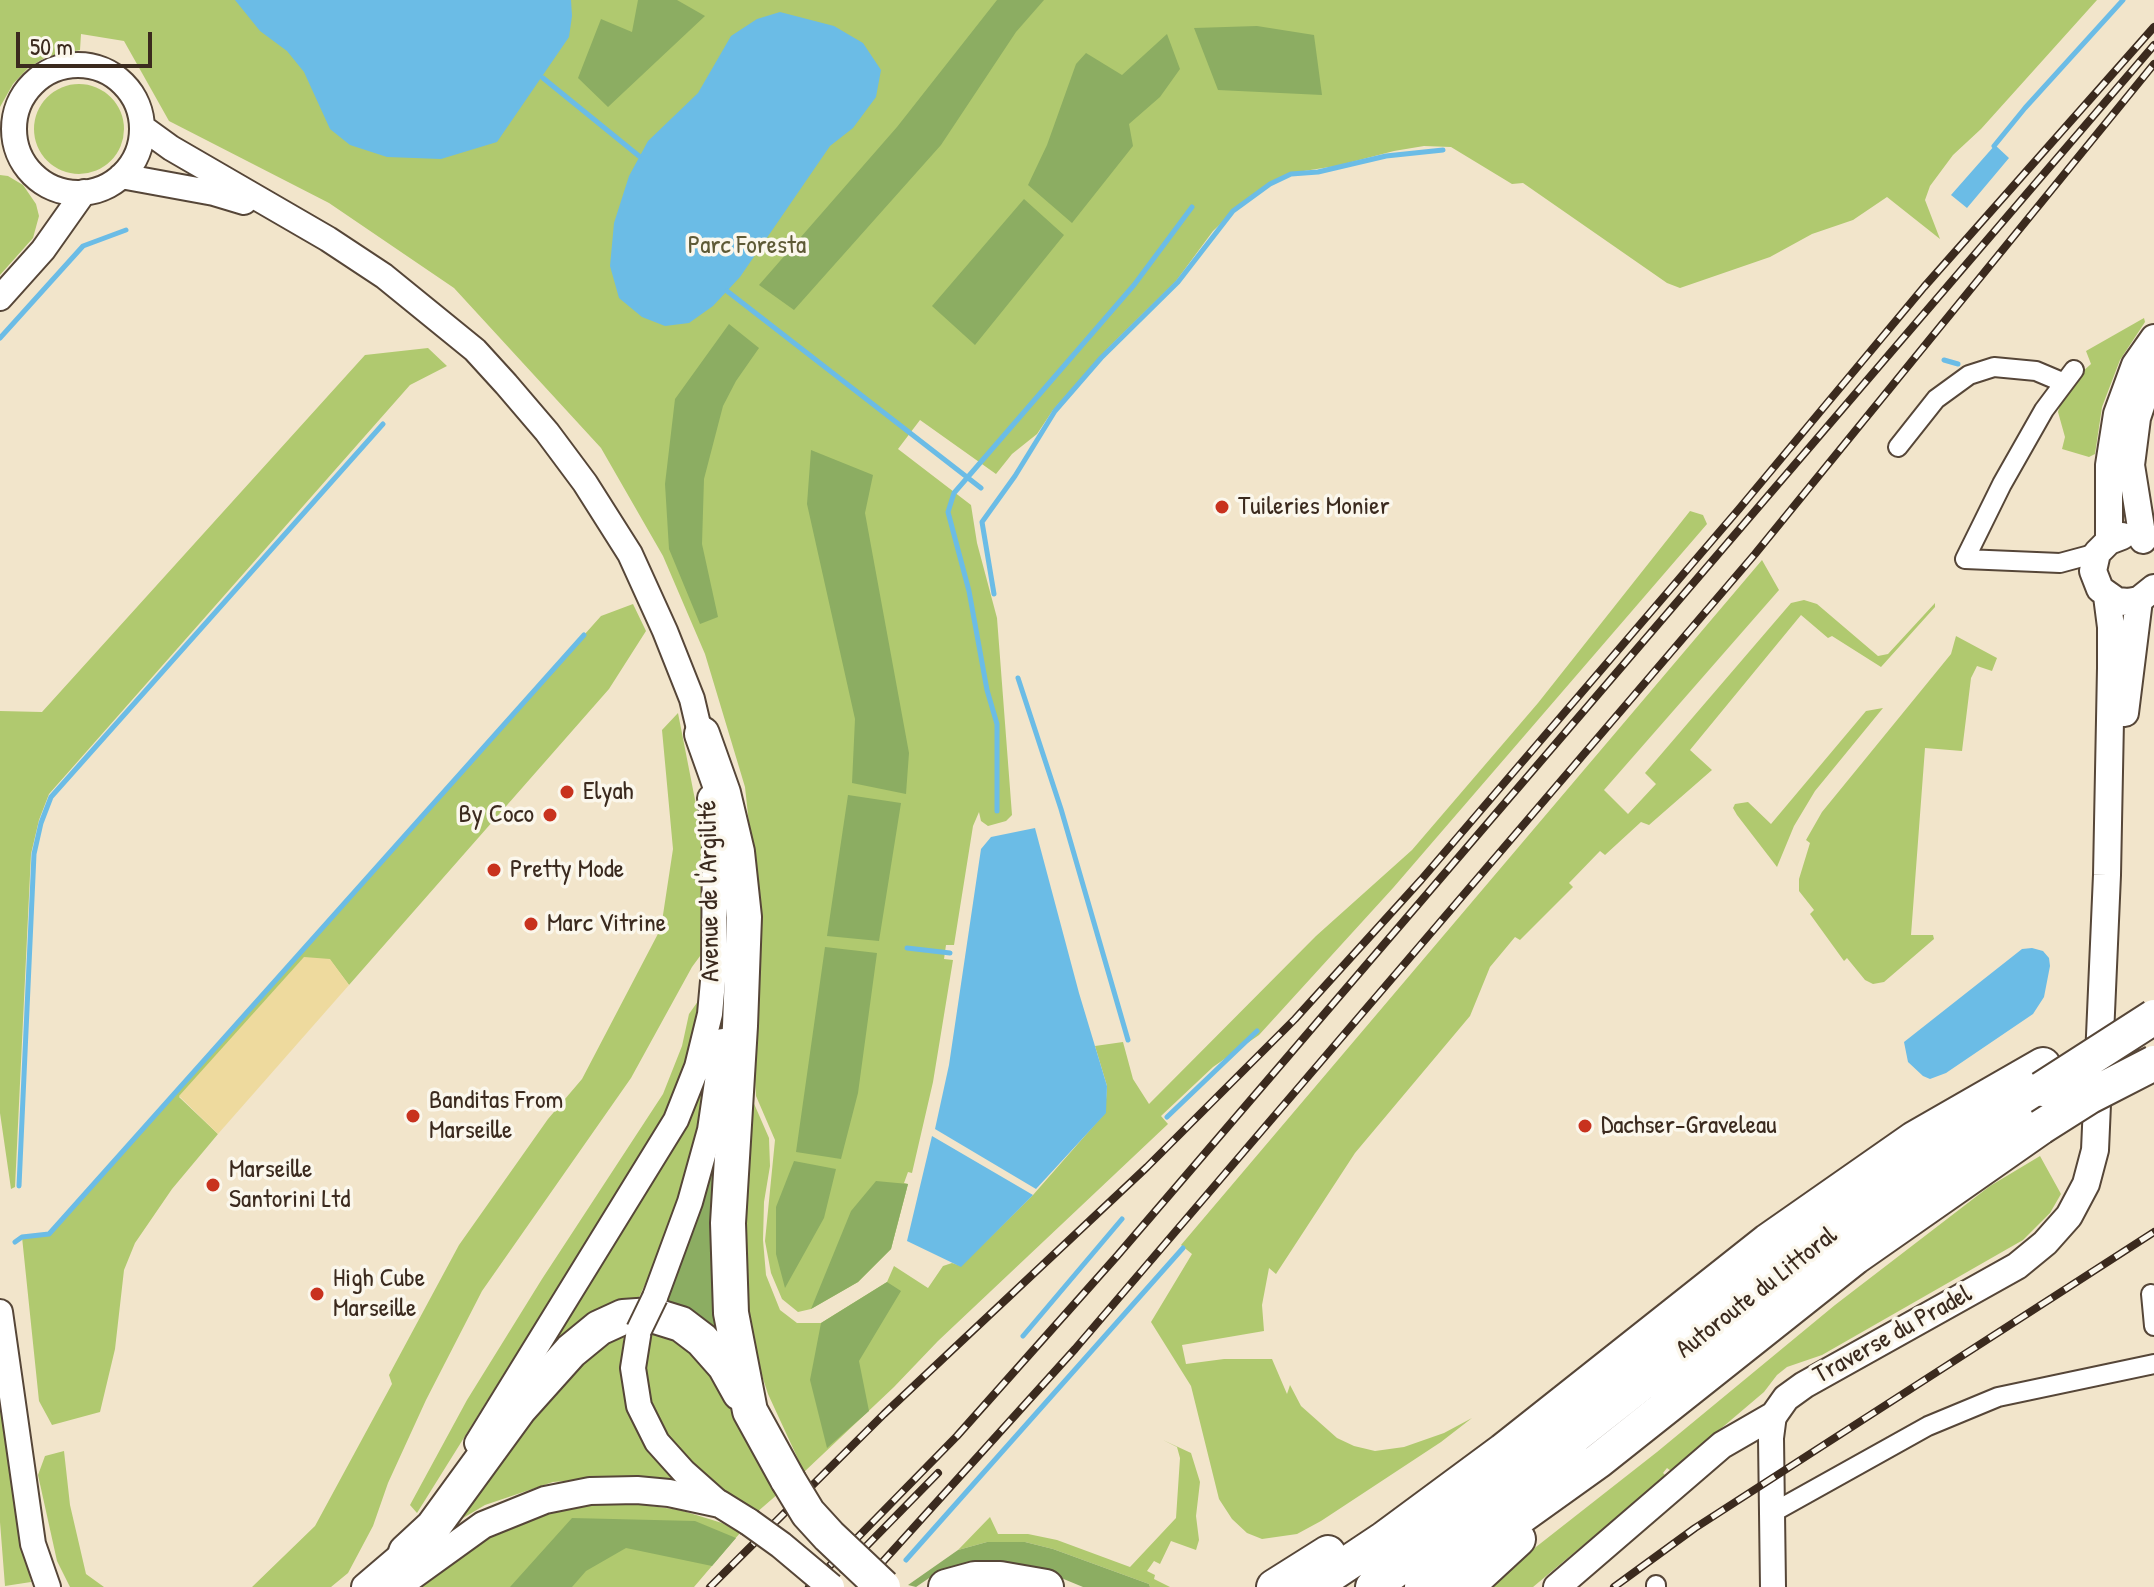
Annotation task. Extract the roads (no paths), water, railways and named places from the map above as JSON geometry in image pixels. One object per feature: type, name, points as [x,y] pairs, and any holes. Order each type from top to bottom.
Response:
[{"type":"highway","points":[[702,734],[723,793],[733,837],[744,917],[728,1223],[731,1313],[750,1411]]},
{"type":"highway","name":"Autoroute du Littoral","points":[[1373,1587],[1552,1454],[1830,1234],[2043,1077],[2154,1016]]},
{"type":"highway","name":"Autoroute du Littoral","points":[[1422,1587],[1598,1461],[1855,1257],[2041,1127],[2090,1096],[2154,1063]]},
{"type":"highway","points":[[1312,1587],[1384,1539],[1503,1451],[1768,1241],[1914,1139],[2043,1077]]},
{"type":"highway","points":[[406,1552],[433,1527],[519,1409],[571,1351],[599,1328],[623,1317],[652,1315],[681,1324],[702,1340],[725,1366],[808,1513],[883,1587]]},
{"type":"highway","points":[[1274,1587],[1420,1495],[1503,1451]]},
{"type":"highway","points":[[1466,1587],[1598,1461]]},
{"type":"highway","points":[[946,1587],[975,1579],[1000,1579],[1046,1587]]},
{"type":"main road","points":[[2107,875],[2111,627],[2101,588],[2093,571],[2103,547],[2109,465],[2117,414],[2135,365],[2154,338]]},
{"type":"main road","points":[[2149,545],[2131,465],[2137,418],[2154,367]]},
{"type":"main road","points":[[2103,547],[2126,535],[2149,545]]},
{"type":"main road","points":[[2101,588],[2128,602],[2147,594]]},
{"type":"main road","points":[[2107,875],[2147,594]]},
{"type":"main road","name":"Traverse du Pradel","points":[[1557,1587],[1722,1445],[1774,1415],[1786,1398],[2017,1266],[2045,1243],[2069,1216],[2086,1184],[2095,1150],[2107,875]]},
{"type":"main road","points":[[397,1587],[483,1525],[545,1500],[590,1491],[637,1490],[720,1504],[781,1545],[831,1587]]},
{"type":"main road","name":"Avenue de l'Argilité","points":[[365,1587],[406,1552]]},
{"type":"street","points":[[88,65],[111,74],[131,93],[139,109],[142,127],[136,153],[121,176],[97,190],[69,192],[41,181],[31,173],[17,151],[14,124],[26,91],[38,78],[53,69],[88,65]]},
{"type":"street","name":"Avenue de l'Argilité","points":[[142,127],[171,148],[328,239],[384,276],[475,350],[547,432],[585,483],[630,554],[665,631],[702,734],[715,835],[714,970],[710,1014],[697,1067],[676,1120],[458,1474],[406,1552]]},
{"type":"street","name":"Avenue de l'Argilité","points":[[121,176],[214,193],[281,214]]},
{"type":"street","points":[[41,181],[54,232]]},
{"type":"street","points":[[0,298],[43,250],[84,192]]},
{"type":"street","points":[[1898,447],[1936,399],[1969,375],[1994,367],[2068,376],[2002,484],[1965,559],[2060,563],[2103,547]]},
{"type":"street","points":[[2060,563],[2101,588]]},
{"type":"street","points":[[715,835],[725,936],[726,1006],[722,1063],[710,1130],[690,1202],[655,1297],[639,1330],[633,1368],[639,1406],[657,1442],[684,1472],[720,1504]]},
{"type":"street","points":[[2151,1294],[2154,1326]]},
{"type":"street","points":[[0,1312],[33,1544],[48,1587]]},
{"type":"street","points":[[1772,1513],[1928,1426],[1998,1397],[2154,1364]]},
{"type":"street","points":[[1773,1587],[1771,1438],[1774,1415]]},
{"type":"water","points":[[235,0],[571,0],[572,16],[569,37],[497,142],[441,159],[387,157],[350,145],[330,129],[304,72],[287,51],[260,31]]},
{"type":"water","points":[[780,12],[834,26],[863,43],[881,70],[876,97],[853,128],[830,146],[740,277],[713,306],[689,323],[665,326],[642,317],[619,298],[610,266],[614,223],[629,176],[648,141],[698,93],[731,36],[757,19]]},
{"type":"water","points":[[1995,145],[2009,158],[1967,208],[1951,195]]},
{"type":"water","points":[[1035,828],[1107,1086],[1106,1113],[1036,1189],[935,1129],[949,1065],[981,849],[991,837]]},
{"type":"water","points":[[2022,949],[2043,951],[2049,958],[2050,966],[2044,997],[2033,1014],[1946,1073],[1930,1079],[1908,1062],[1904,1042]]},
{"type":"water","points":[[932,1136],[1033,1195],[961,1267],[907,1241]]},
{"type":"waterway","points":[[1994,146],[2123,0]]},
{"type":"waterway","points":[[543,78],[639,156]]},
{"type":"waterway","points":[[994,594],[982,522],[1055,411],[1101,358],[1178,282],[1233,211],[1270,184],[1291,174],[1318,172],[1386,156],[1443,150]]},
{"type":"waterway","points":[[997,811],[997,724],[987,690],[969,591],[948,512],[954,493],[1134,285],[1192,207]]},
{"type":"waterway","points":[[0,338],[83,246],[126,230]]},
{"type":"waterway","points":[[727,291],[981,488]]},
{"type":"waterway","points":[[1944,360],[1958,364]]},
{"type":"waterway","points":[[19,1186],[34,854],[51,797],[383,424]]},
{"type":"waterway","points":[[15,1242],[22,1237],[49,1234],[584,635]]},
{"type":"waterway","points":[[1018,678],[1061,809],[1128,1040]]},
{"type":"waterway","points":[[907,948],[950,953]]},
{"type":"waterway","points":[[1167,1117],[1257,1031]]},
{"type":"waterway","points":[[1023,1336],[1122,1219]]},
{"type":"waterway","points":[[906,1560],[1183,1248]]},
{"type":"railway","points":[[710,1587],[884,1414],[1147,1167],[1295,1019],[1421,880],[1739,509],[1924,287],[2154,27]]},
{"type":"railway","points":[[809,1587],[957,1436],[1117,1256],[2154,45]]},
{"type":"railway","points":[[860,1587],[1075,1349],[1755,554],[2154,64]]},
{"type":"railway","points":[[1614,1587],[1695,1528],[2154,1232]]},
{"type":"railway","points":[[843,1570],[938,1473]]},
{"type":"place","name":"Tuileries Monier","points":[[1222,507]]},
{"type":"place","name":"Elyah","points":[[567,792]]},
{"type":"place","name":"By Coco","points":[[550,815]]},
{"type":"place","name":"Pretty Mode","points":[[494,870]]},
{"type":"place","name":"Marc Vitrine","points":[[531,924]]},
{"type":"place","name":"Banditas From Marseille","points":[[413,1116]]},
{"type":"place","name":"Dachser-Graveleau","points":[[1585,1126]]},
{"type":"place","name":"Marseille Santorini Ltd","points":[[213,1185]]},
{"type":"place","name":"High Cube Marseille","points":[[317,1294]]},
{"type":"park label","name":"Parc Foresta","points":[[747,246]]}]
